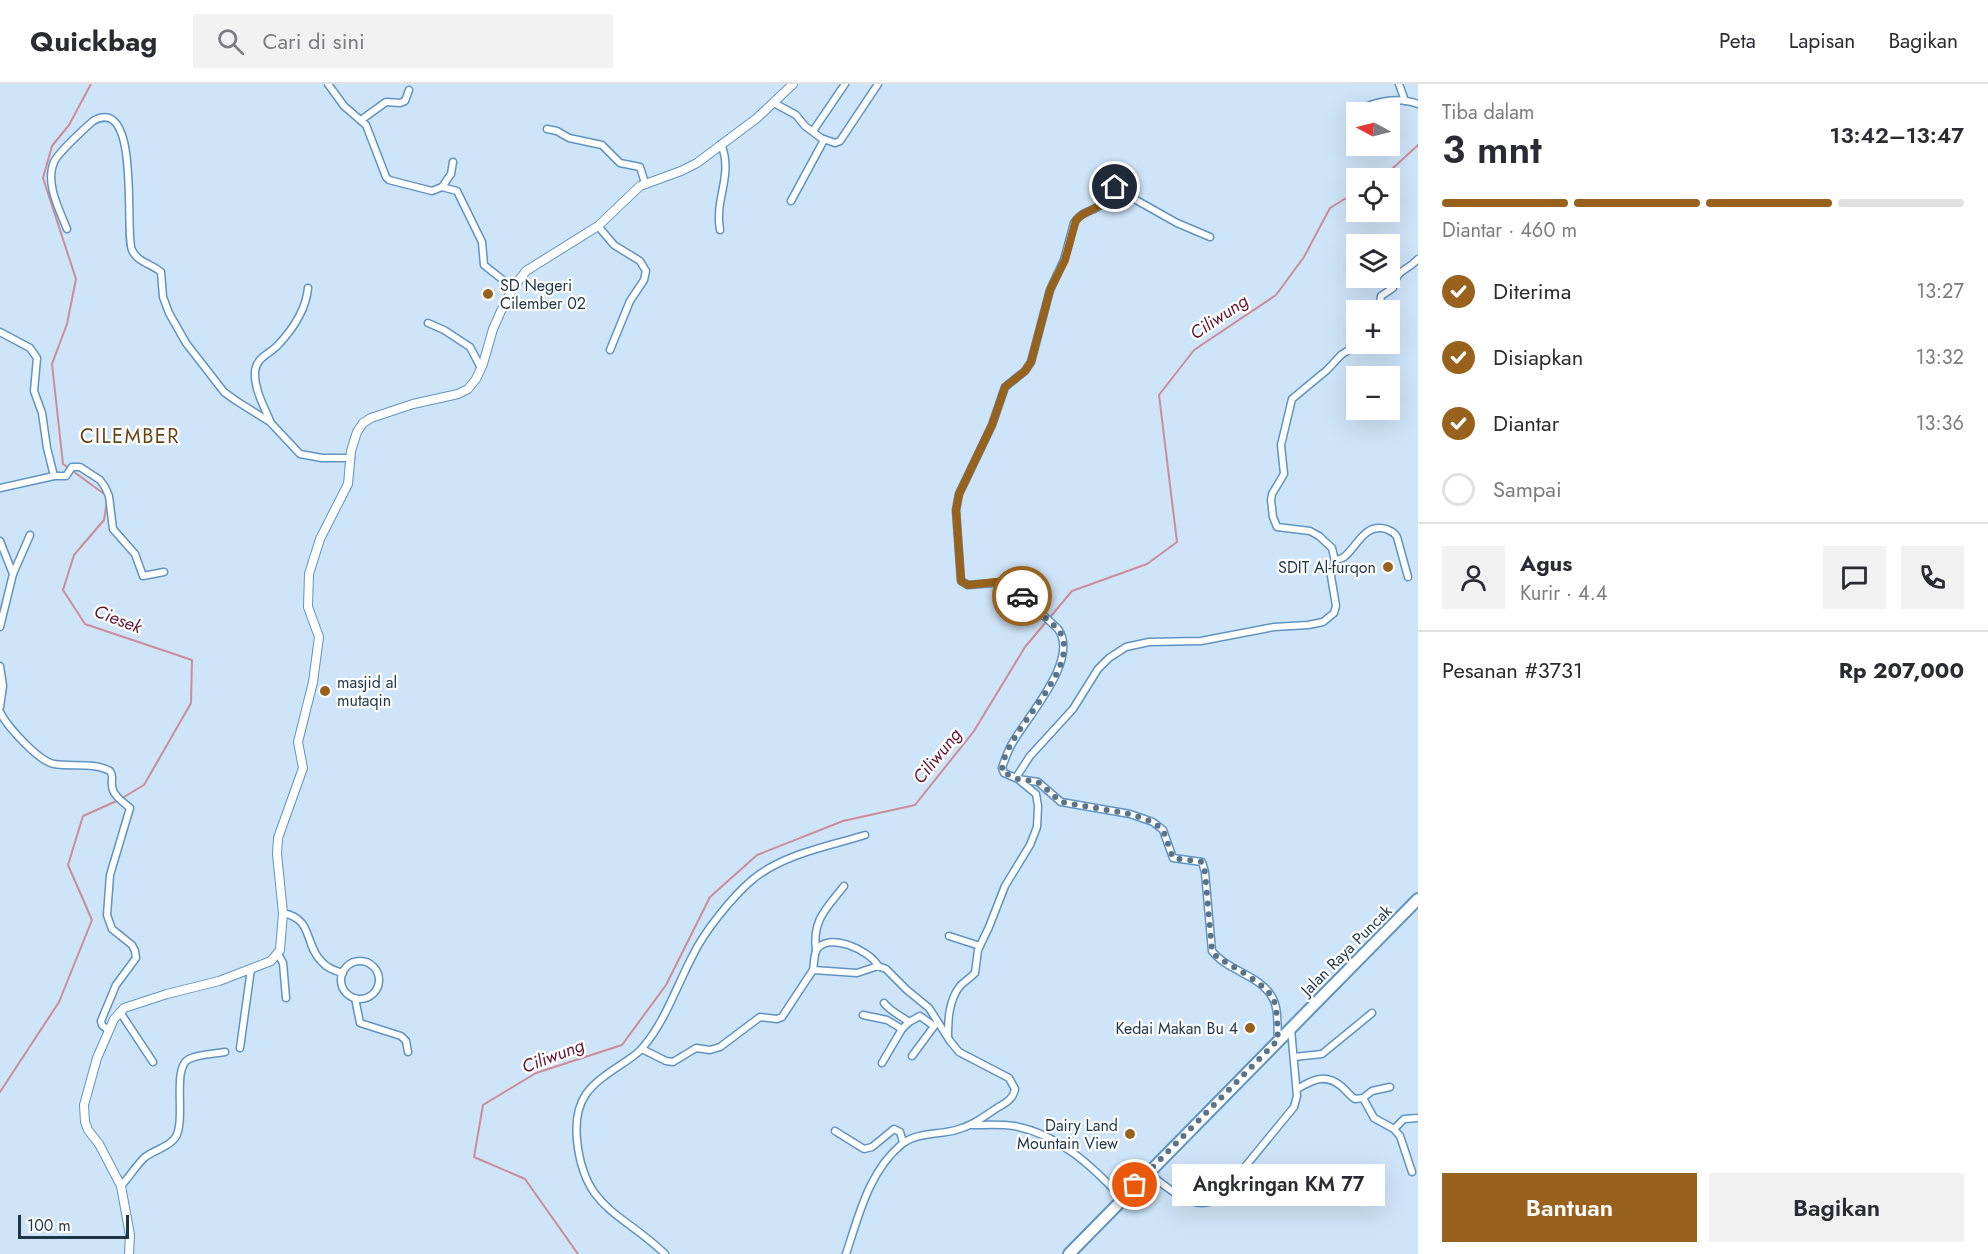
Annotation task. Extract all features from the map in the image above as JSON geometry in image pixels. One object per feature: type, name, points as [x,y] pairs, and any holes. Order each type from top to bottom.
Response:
[{"type":"highway","name":"Jalan Raya Puncak","points":[[1069,1254],[1418,899]]},
{"type":"street","points":[[328,84],[344,106],[366,126],[388,180],[432,191],[442,187],[455,189],[482,242],[483,261],[486,268],[513,288]]},
{"type":"street","points":[[129,1254],[130,1234],[121,1186],[99,1144],[87,1128],[83,1112],[97,1058],[108,1030],[120,1012],[133,1004],[211,984],[271,961],[278,954],[284,913],[277,854],[278,838],[303,768],[298,742],[313,682],[319,638],[308,607],[309,574],[320,539],[348,484],[355,435],[365,421],[402,407],[463,392],[473,383],[482,368],[494,329],[513,288],[529,268],[598,226],[645,183],[689,168],[774,103],[793,84]]},
{"type":"street","points":[[813,131],[845,84]]},
{"type":"street","points":[[1399,84],[1405,101]]},
{"type":"street","points":[[774,103],[796,115],[824,140],[835,144],[840,141],[874,85]]},
{"type":"street","points":[[361,120],[386,102],[405,101],[409,90]]},
{"type":"street","points":[[1383,102],[1405,101],[1418,104]]},
{"type":"street","points":[[67,229],[54,192],[52,174],[55,160],[93,121],[98,118],[110,119],[118,126],[126,158],[130,184],[129,236],[132,250],[139,259],[161,272],[165,304],[186,344],[229,396],[270,422],[291,446],[303,455],[351,458]]},
{"type":"street","points":[[547,129],[557,131],[569,138],[602,145],[622,165],[640,167],[645,183]]},
{"type":"street","points":[[791,201],[824,140]]},
{"type":"street","points":[[720,230],[719,205],[727,168],[721,144]]},
{"type":"street","points":[[442,187],[451,174],[453,162]]},
{"type":"street","points":[[1210,237],[1177,223],[1113,187],[1108,188],[1107,197],[1102,206],[1076,220],[1065,260],[1050,290],[1031,362],[1025,371],[1005,387],[992,425],[966,476],[957,503],[961,581],[968,585],[1008,582],[1058,629],[1063,637],[1062,658],[1053,680],[1012,745],[1002,772],[1018,779],[1038,782],[1061,802],[1130,814],[1153,822],[1163,830],[1173,858],[1202,862],[1205,872],[1212,951],[1217,957],[1260,985],[1273,998],[1278,1040]]},
{"type":"street","points":[[598,226],[614,245],[642,263],[646,271],[644,280],[630,301],[610,350]]},
{"type":"street","points":[[1380,300],[1381,296],[1393,288],[1398,273],[1418,259]]},
{"type":"street","points":[[270,422],[256,385],[255,368],[261,358],[283,340],[301,314],[308,288]]},
{"type":"street","points":[[428,323],[444,330],[470,347],[482,368]]},
{"type":"street","points":[[0,332],[30,348],[37,358],[34,391],[40,402],[54,476]]},
{"type":"street","points":[[1018,779],[1017,777],[1030,756],[1073,709],[1098,669],[1120,650],[1149,642],[1201,641],[1274,627],[1303,626],[1323,622],[1332,615],[1336,608],[1331,576],[1335,561],[1332,548],[1315,534],[1299,529],[1277,527],[1271,500],[1284,474],[1281,445],[1292,399],[1328,370],[1346,352]]},
{"type":"street","points":[[0,488],[54,476],[68,476],[72,467],[80,467],[100,480],[105,487],[109,496],[113,529],[135,554],[143,576],[164,572]]},
{"type":"street","points":[[1335,561],[1344,556],[1374,528],[1382,528],[1394,532],[1397,537],[1408,577]]},
{"type":"street","points":[[0,627],[12,574],[30,535]]},
{"type":"street","points":[[0,541],[12,574]]},
{"type":"street","points":[[0,666],[3,686],[0,707]]},
{"type":"street","points":[[0,712],[25,742],[51,763],[102,768],[110,771],[113,776],[111,788],[130,808],[110,875],[107,915],[112,929],[132,945],[136,958],[116,985],[101,1022],[108,1030]]},
{"type":"street","points":[[948,1036],[952,1000],[961,986],[975,973],[977,952],[1005,886],[1028,849],[1037,827],[1036,794],[1018,779]]},
{"type":"street","points":[[665,1254],[594,1195],[585,1177],[577,1139],[579,1111],[589,1089],[642,1049],[667,1008],[698,947],[718,918],[753,879],[794,856],[865,835]]},
{"type":"street","points":[[642,1049],[673,1062],[696,1048],[710,1050],[720,1047],[760,1017],[777,1019],[782,1017],[813,970],[818,922],[844,886]]},
{"type":"street","points":[[284,913],[301,920],[321,962],[330,969],[343,973]]},
{"type":"street","points":[[949,936],[980,946]]},
{"type":"street","points":[[816,951],[823,944],[835,941],[867,954],[875,960],[878,966]]},
{"type":"street","points":[[278,954],[283,963],[286,998]]},
{"type":"street","points":[[356,998],[367,997],[376,990],[379,979],[375,969],[366,962],[355,962],[345,968],[341,978],[344,988],[356,998],[360,1023],[401,1036],[406,1041],[408,1052]]},
{"type":"street","points":[[813,970],[825,969],[856,973],[878,966],[886,969],[930,1008],[936,1023],[959,1052],[1007,1076],[1015,1087],[1011,1099],[971,1125],[955,1131],[916,1137],[903,1142],[871,1185],[860,1208],[846,1254]]},
{"type":"street","points":[[240,1048],[251,969]]},
{"type":"street","points":[[884,1003],[891,1011],[909,1022]]},
{"type":"street","points":[[120,1012],[153,1062]]},
{"type":"street","points":[[1294,1057],[1322,1054],[1372,1013]]},
{"type":"street","points":[[863,1015],[887,1020],[902,1029]]},
{"type":"street","points":[[882,1062],[902,1029],[909,1022],[920,1016],[936,1023]]},
{"type":"street","points":[[912,1056],[936,1023]]},
{"type":"street","points":[[1148,1172],[1187,1200],[1198,1203],[1215,1200],[1227,1190],[1294,1107],[1297,1089],[1291,1028]]},
{"type":"street","points":[[121,1186],[146,1156],[172,1142],[176,1136],[180,1108],[181,1071],[184,1063],[192,1058],[225,1053]]},
{"type":"street","points":[[1297,1089],[1314,1080],[1326,1078],[1340,1085],[1354,1099],[1363,1098],[1372,1091],[1390,1086]]},
{"type":"street","points":[[1363,1098],[1374,1118],[1394,1129],[1402,1142],[1412,1172]]},
{"type":"street","points":[[1394,1129],[1404,1119],[1418,1118]]},
{"type":"street","points":[[971,1125],[1016,1127],[1054,1142],[1089,1165],[1123,1199]]},
{"type":"street","points":[[835,1131],[864,1149],[872,1147],[894,1129],[899,1131],[903,1142]]},
{"type":"waterway","name":"Ciesek","points":[[91,84],[69,125],[52,146],[43,178],[76,279],[67,324],[52,364],[63,464],[107,496]]},
{"type":"waterway","name":"Ciliwung","points":[[1393,168],[1418,145]]},
{"type":"waterway","name":"Ciliwung","points":[[578,1254],[525,1179],[474,1157],[483,1105],[536,1073],[622,1045],[666,985],[710,897],[757,855],[843,821],[915,805],[974,731],[1025,647],[1072,591],[1147,564],[1177,542],[1159,395],[1194,350],[1276,295],[1304,257],[1330,208],[1346,198]]},
{"type":"waterway","name":"Ciesek","points":[[0,1092],[59,1002],[92,920],[68,865],[83,816],[119,800],[144,785],[191,703],[192,660],[85,624],[63,590],[74,555],[104,520],[107,501]]},
{"type":"way so far","points":[[1022,596],[1058,629],[1062,635],[1064,650],[1053,680],[1012,745],[1002,772],[1018,779],[1038,782],[1061,802],[1142,817],[1163,830],[1169,843],[1170,855],[1173,858],[1176,860],[1195,859],[1202,862],[1213,953],[1260,985],[1274,1002],[1278,1040],[1135,1185]]},
{"type":"place","name":"SD Negeri Cilember 02","points":[[488,294]]},
{"type":"place","name":"SDIT Al-furqon","points":[[1388,567]]},
{"type":"place","name":"masjid al mutaqin","points":[[325,691]]},
{"type":"place","name":"Kedai Makan Bu 4","points":[[1250,1028]]},
{"type":"place","name":"Dairy Land Mountain View","points":[[1130,1134]]},
{"type":"place","name":"Angkringan KM 77","points":[[1135,1185]]},
{"type":"district","name":"CILEMBER","points":[[130,436]]},
{"type":"route","points":[[1022,596],[1005,581],[968,585],[961,581],[956,510],[958,498],[966,476],[992,425],[1005,387],[1029,367],[1050,290],[1065,260],[1074,223],[1080,216],[1102,206],[1107,197],[1108,188],[1115,187]]}]
